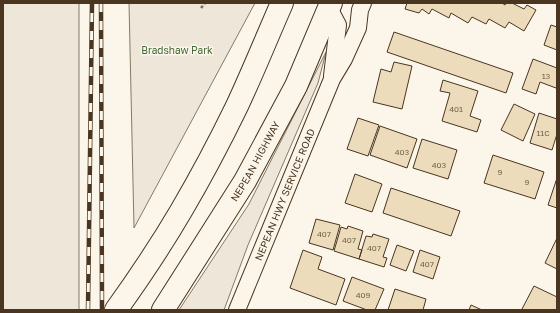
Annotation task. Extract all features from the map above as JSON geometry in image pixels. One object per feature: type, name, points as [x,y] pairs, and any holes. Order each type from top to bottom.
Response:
[{"type":"highway","points":[[116,310],[148,264],[197,182],[237,106],[282,3]]},
{"type":"highway","name":"NEPEAN HIGHWAY","points":[[163,310],[249,174],[296,86],[330,5]]},
{"type":"street","name":"NEPEAN HWY SERVICE ROAD","points":[[237,310],[332,79],[344,59],[358,28],[360,10],[363,3]]},
{"type":"street","name":"NEPEAN HWY SERVICE ROAD","points":[[330,5],[338,25],[332,79]]},
{"type":"path","points":[[201,8],[205,3]]},
{"type":"green space","points":[[3,3],[79,3],[79,310],[3,310]]},
{"type":"green space","name":"Bradshaw Park","points":[[129,3],[255,3],[134,228]]},
{"type":"green space","points":[[326,52],[318,83],[248,245],[224,310],[179,310],[249,204]]},
{"type":"building","points":[[407,3],[502,3],[505,5],[506,3],[512,3],[524,9],[527,5],[536,10],[524,31],[509,22],[505,28],[489,19],[486,24],[472,17],[468,23],[451,13],[449,18],[432,9],[429,14],[422,9],[419,13],[405,9]]},
{"type":"building","points":[[551,25],[557,27],[557,50],[544,45]]},
{"type":"building","points":[[394,32],[513,73],[506,93],[387,52]]},
{"type":"building","points":[[533,59],[557,68],[556,88],[540,82],[536,94],[522,89]]},
{"type":"building","points":[[394,62],[412,66],[402,109],[373,102],[381,69],[391,72]]},
{"type":"building","points":[[443,80],[478,91],[470,116],[481,120],[477,132],[442,121],[450,93],[440,91]]},
{"type":"building","points":[[514,104],[535,114],[523,141],[501,130]]},
{"type":"building","points":[[539,113],[557,119],[557,134],[552,150],[530,143]]},
{"type":"building","points":[[358,118],[379,125],[368,156],[347,149]]},
{"type":"building","points":[[380,126],[417,139],[407,168],[370,155]]},
{"type":"building","points":[[422,139],[457,150],[448,179],[413,168]]},
{"type":"building","points":[[493,155],[544,172],[535,199],[484,183]]},
{"type":"building","points":[[355,174],[382,184],[372,212],[345,203]]},
{"type":"building","points":[[557,178],[557,208],[548,205]]},
{"type":"building","points":[[391,188],[460,211],[451,236],[383,213]]},
{"type":"building","points":[[316,219],[340,225],[333,250],[309,243]]},
{"type":"building","points":[[348,226],[363,231],[358,249],[362,250],[359,259],[334,251],[341,227],[347,229]]},
{"type":"building","points":[[373,234],[389,239],[383,257],[387,258],[384,267],[359,259],[366,236],[372,237]]},
{"type":"building","points":[[557,238],[557,269],[545,263]]},
{"type":"building","points":[[397,245],[414,251],[406,271],[390,265]]},
{"type":"building","points":[[303,250],[322,257],[318,269],[345,279],[336,305],[290,288]]},
{"type":"building","points":[[420,250],[440,257],[433,279],[413,272]]},
{"type":"building","points":[[352,277],[384,289],[375,310],[367,310],[343,301]]},
{"type":"building","points":[[534,286],[557,297],[557,310],[522,309]]},
{"type":"building","points":[[395,289],[426,299],[423,310],[388,310]]},
{"type":"building","points":[[471,305],[482,310],[469,310]]},
{"type":"railway","points":[[88,310],[92,3]]},
{"type":"railway","points":[[101,3],[102,310]]}]
